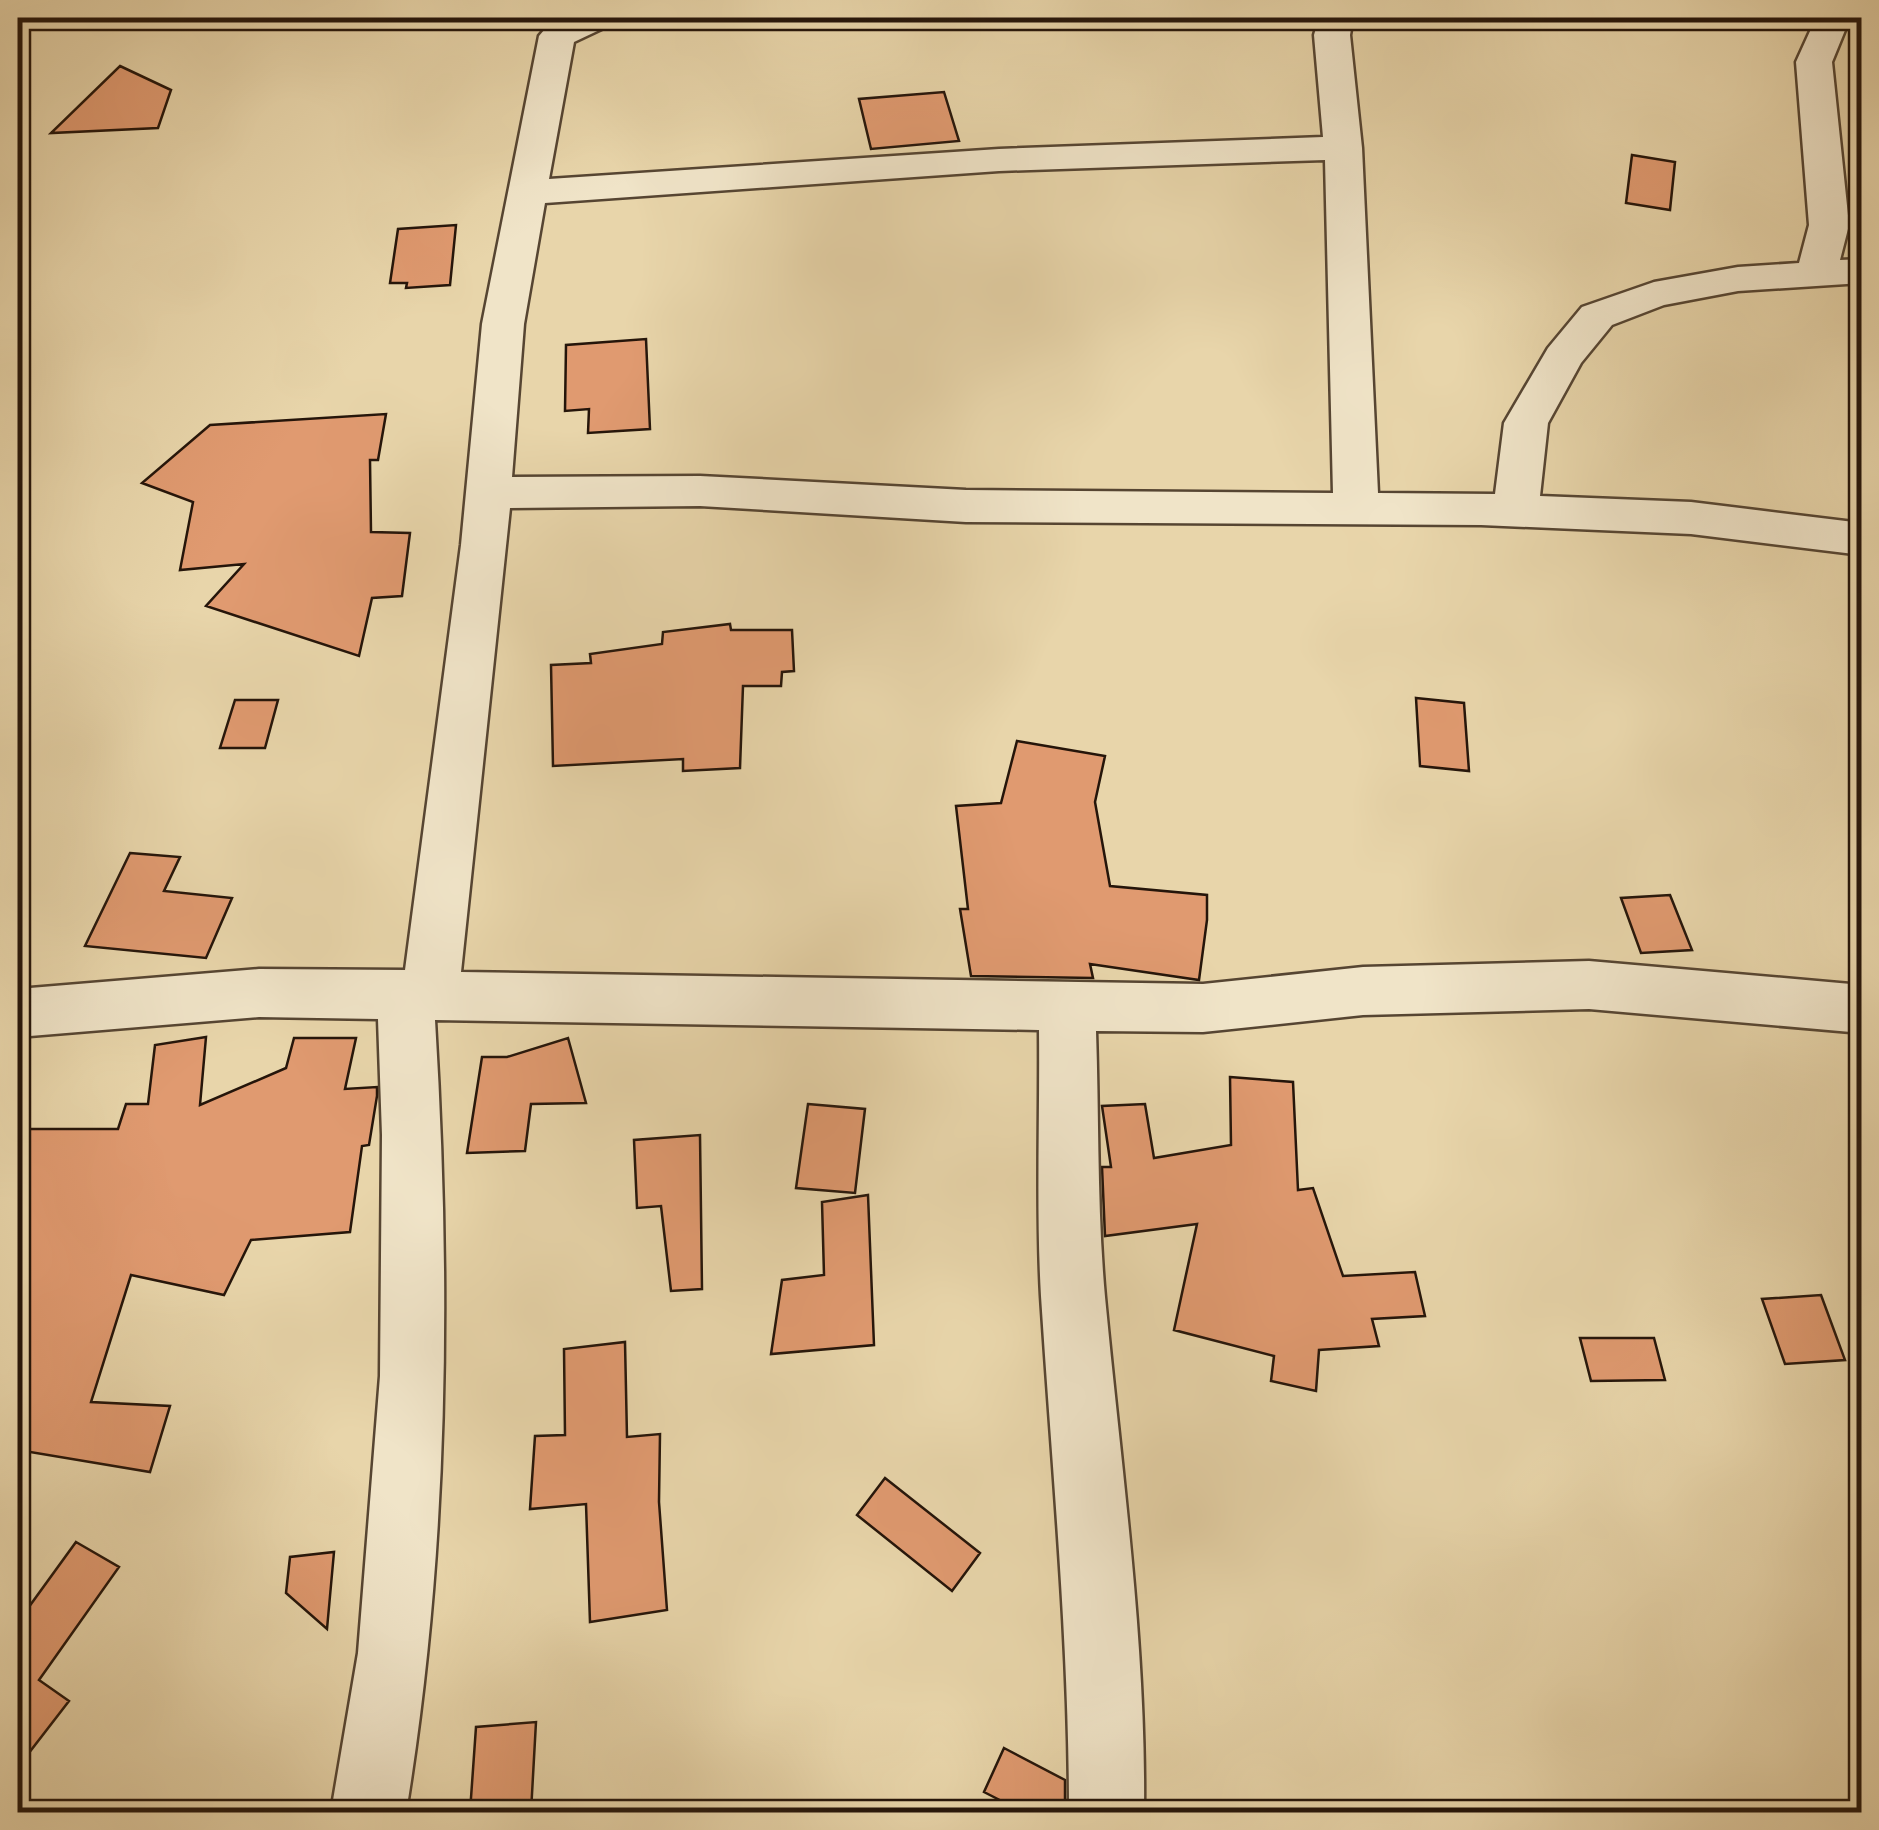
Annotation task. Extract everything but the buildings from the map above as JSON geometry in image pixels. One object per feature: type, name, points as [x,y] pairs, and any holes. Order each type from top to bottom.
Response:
[{"type":"street","points":[[369,1812],[394,1652],[413,1376],[412,1135],[418,994],[489,493],[503,324],[530,192],[555,27],[598,18]]},
{"type":"street","points":[[1336,18],[1332,35],[1343,148],[1356,507]]},
{"type":"street","points":[[1816,274],[1829,224],[1814,62],[1832,18]]},
{"type":"street","points":[[530,192],[1000,160],[1343,148]]},
{"type":"street","points":[[1516,510],[1526,423],[1563,357],[1597,316],[1654,294],[1738,279],[1862,271]]},
{"type":"street","points":[[489,493],[700,491],[966,506],[1516,510],[1691,518],[1862,539]]},
{"type":"street","points":[[18,1013],[260,992],[1202,1008],[1363,992],[1589,985],[1861,1009]]},
{"type":"street","points":[[1067,1006],[1073,1293],[1090,1457],[1106,1718],[1107,1812]]}]
